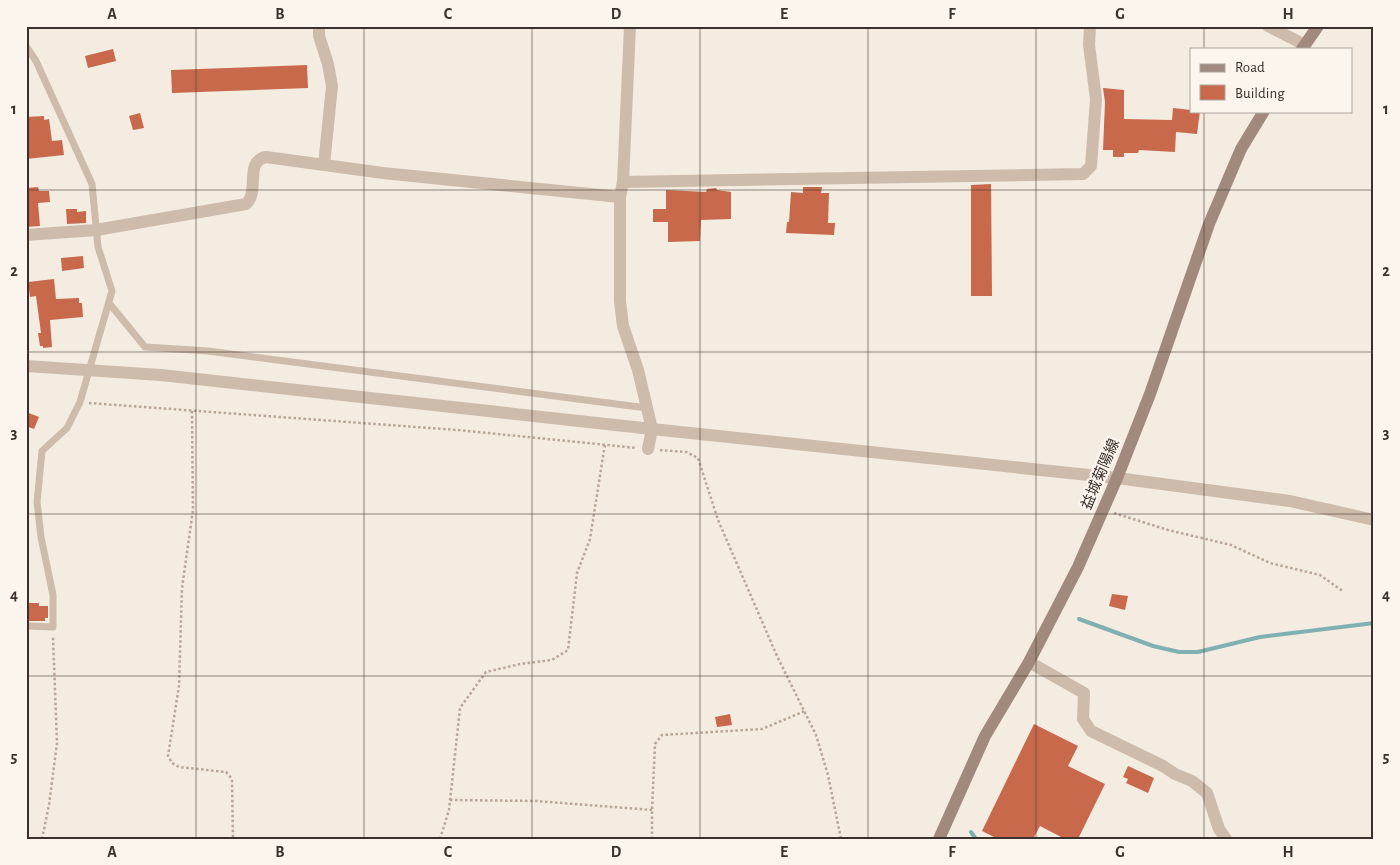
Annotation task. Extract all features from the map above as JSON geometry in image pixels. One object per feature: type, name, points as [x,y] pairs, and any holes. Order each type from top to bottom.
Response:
[{"type":"main road","points":[[1304,47],[1318,26]]},
{"type":"main road","name":"益城菊陽線","points":[[939,839],[985,736],[1029,662],[1078,567],[1117,478],[1150,394],[1209,224],[1241,149],[1263,112]]},
{"type":"street","points":[[319,26],[319,36],[328,64],[332,86],[324,165]]},
{"type":"street","points":[[630,26],[623,182],[620,197],[620,301],[623,326],[638,370],[652,429],[648,449]]},
{"type":"street","points":[[623,182],[1083,174],[1091,166],[1096,99],[1090,45],[1090,26]]},
{"type":"street","points":[[1268,26],[1304,47]]},
{"type":"street","points":[[26,235],[96,230],[246,204],[251,198],[256,164],[263,158],[383,173],[620,197]]},
{"type":"street","points":[[26,366],[161,375],[1117,478],[1290,501],[1374,520]]},
{"type":"street","points":[[1029,662],[1084,693],[1083,719],[1092,731],[1163,766],[1175,774],[1192,780],[1206,792],[1220,829],[1226,839]]},
{"type":"lane","points":[[26,46],[36,61],[92,184],[98,247],[112,291],[81,400],[67,428],[42,452],[37,502],[41,537],[53,594],[52,627],[26,626]]},
{"type":"lane","points":[[109,303],[146,347],[208,351],[647,408]]},
{"type":"path","points":[[81,400],[457,430],[686,452],[698,458],[718,520],[777,656],[816,735],[828,775],[841,839]]},
{"type":"path","points":[[192,410],[192,510],[182,588],[180,686],[168,756],[172,763],[179,767],[226,772],[232,779],[233,839]]},
{"type":"path","points":[[440,839],[449,810],[460,708],[486,672],[520,664],[552,660],[568,650],[577,573],[590,539],[605,444]]},
{"type":"path","points":[[1103,510],[1168,530],[1231,545],[1270,563],[1320,575],[1344,592]]},
{"type":"path","points":[[42,839],[49,805],[57,743],[52,627]]},
{"type":"path","points":[[652,839],[655,744],[662,735],[762,729],[805,711]]},
{"type":"path","points":[[450,800],[536,800],[652,810]]},
{"type":"building","points":[[113,49],[116,61],[88,68],[85,56]]},
{"type":"building","points":[[307,65],[308,88],[172,93],[171,70]]},
{"type":"building","points":[[1103,88],[1124,90],[1124,119],[1172,120],[1173,108],[1200,112],[1197,134],[1176,132],[1175,152],[1139,150],[1138,153],[1124,153],[1124,157],[1113,157],[1113,150],[1103,150],[1105,102]]},
{"type":"building","points":[[140,113],[144,128],[133,130],[129,116]]},
{"type":"building","points":[[44,116],[44,120],[49,119],[52,141],[62,140],[64,155],[26,159],[26,117]]},
{"type":"building","points":[[991,184],[992,296],[971,296],[971,185]]},
{"type":"building","points":[[38,187],[39,191],[49,191],[50,202],[38,203],[40,226],[26,227],[26,188]]},
{"type":"building","points":[[803,187],[822,187],[821,193],[829,193],[828,223],[835,223],[834,235],[786,233],[787,222],[789,222],[791,192],[803,193]]},
{"type":"building","points":[[716,188],[717,190],[731,192],[731,219],[701,220],[700,241],[668,242],[668,222],[653,222],[653,209],[666,209],[666,190],[706,192],[707,189]]},
{"type":"building","points":[[66,209],[77,209],[77,212],[86,211],[86,223],[67,224]]},
{"type":"building","points":[[83,256],[84,268],[62,271],[61,258]]},
{"type":"building","points":[[54,279],[56,299],[79,298],[79,303],[82,303],[83,317],[50,320],[52,347],[43,348],[43,346],[40,346],[38,333],[41,333],[36,296],[30,297],[28,282]]},
{"type":"building","points":[[26,412],[39,417],[34,429],[26,426]]},
{"type":"building","points":[[1112,594],[1128,596],[1125,610],[1109,606]]},
{"type":"building","points":[[26,603],[39,603],[39,606],[48,606],[48,618],[45,618],[45,621],[26,621]]},
{"type":"building","points":[[730,714],[732,725],[717,727],[715,717]]},
{"type":"building","points":[[1034,724],[1078,746],[1068,766],[1105,784],[1078,839],[1065,839],[1040,826],[1033,839],[998,839],[982,831]]},
{"type":"building","points":[[1128,766],[1154,778],[1148,793],[1126,783],[1128,779],[1123,777]]},
{"type":"waterway","points":[[1079,619],[1153,646],[1179,652],[1198,652],[1260,637],[1374,623]]},
{"type":"waterway","points":[[971,832],[976,839]]}]
